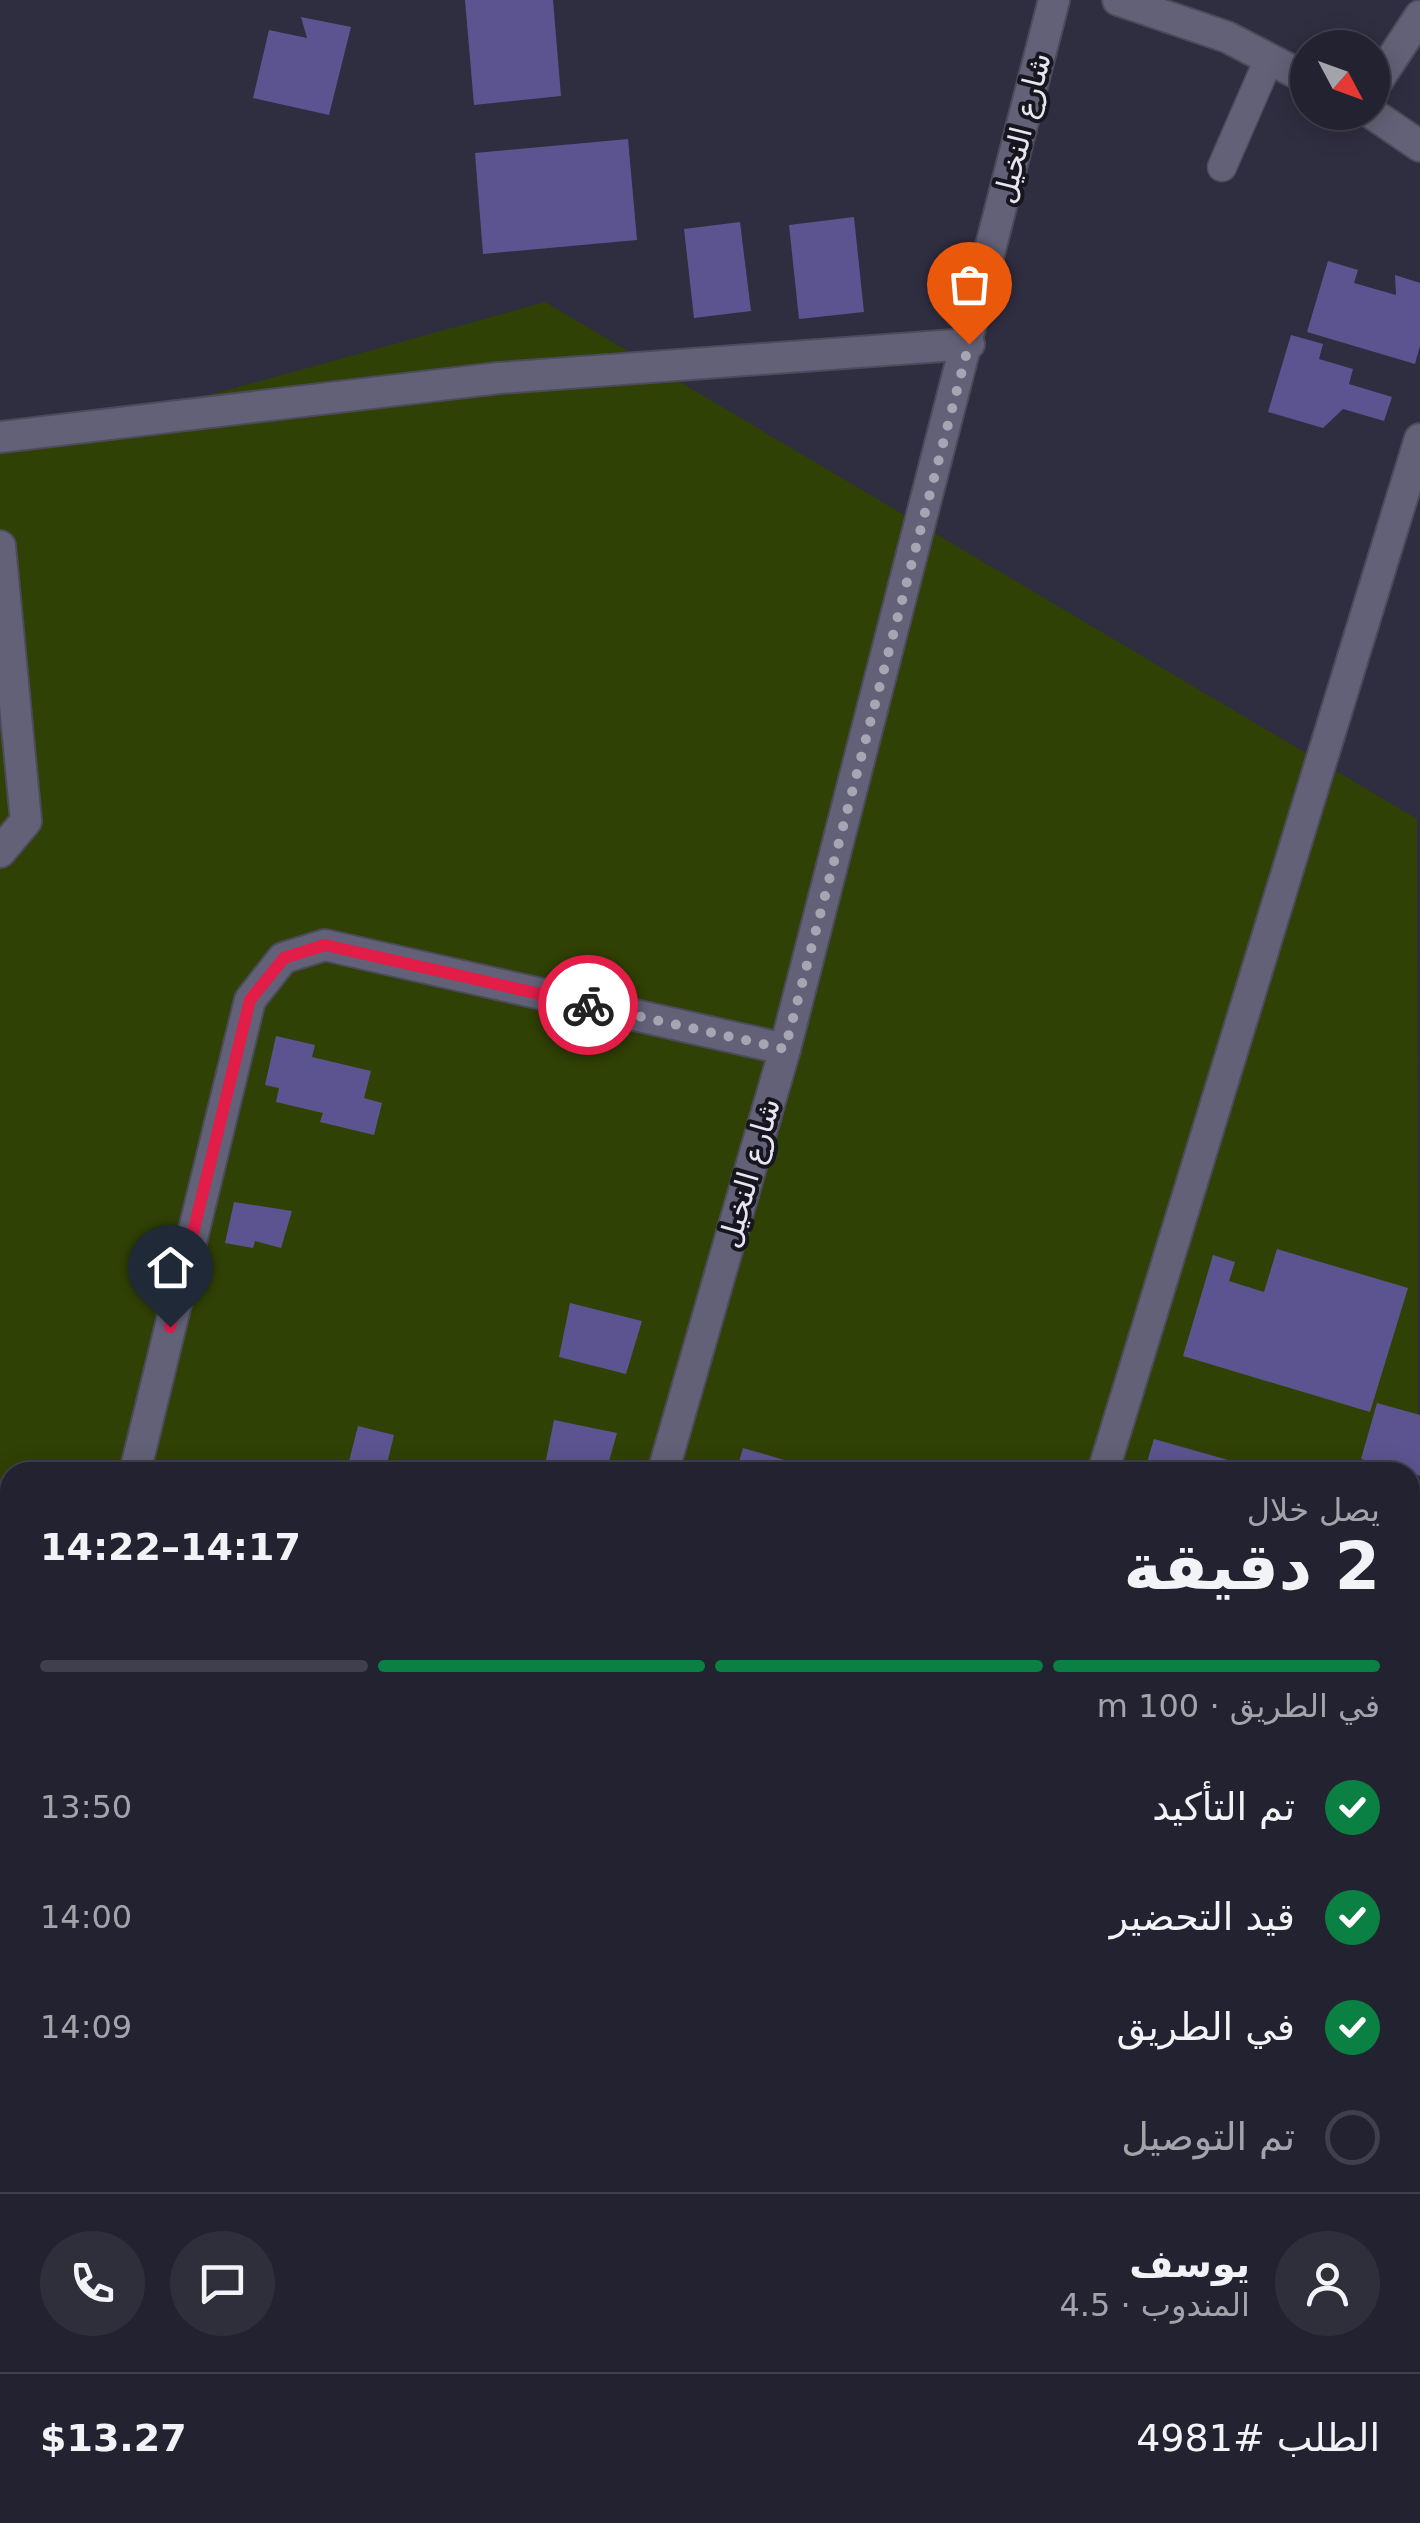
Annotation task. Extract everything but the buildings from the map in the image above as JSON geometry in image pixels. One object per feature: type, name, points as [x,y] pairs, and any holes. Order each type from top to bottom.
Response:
[{"type":"street","name":"شارع النخيل","points":[[666,1462],[785,1049],[969,344],[1054,0]]},
{"type":"street","points":[[1118,0],[1227,38],[1290,70]]},
{"type":"street","points":[[1390,62],[1420,16]]},
{"type":"street","points":[[1390,126],[1420,146]]},
{"type":"street","points":[[0,437],[499,378],[969,344]]},
{"type":"street","points":[[1106,1462],[1420,439]]},
{"type":"street","points":[[0,546],[26,821],[0,852]]},
{"type":"street","points":[[137,1462],[250,1000],[284,958],[325,945],[785,1049]]},
{"type":"lane","points":[[1222,167],[1269,59]]},
{"type":"green space","points":[[545,302],[1417,819],[1418,1462],[0,1462],[0,453]]},
{"type":"way so far","points":[[588,1005],[785,1049],[969,344]]},
{"type":"route","points":[[170,1327],[250,1000],[284,958],[325,945],[588,1005]]}]
